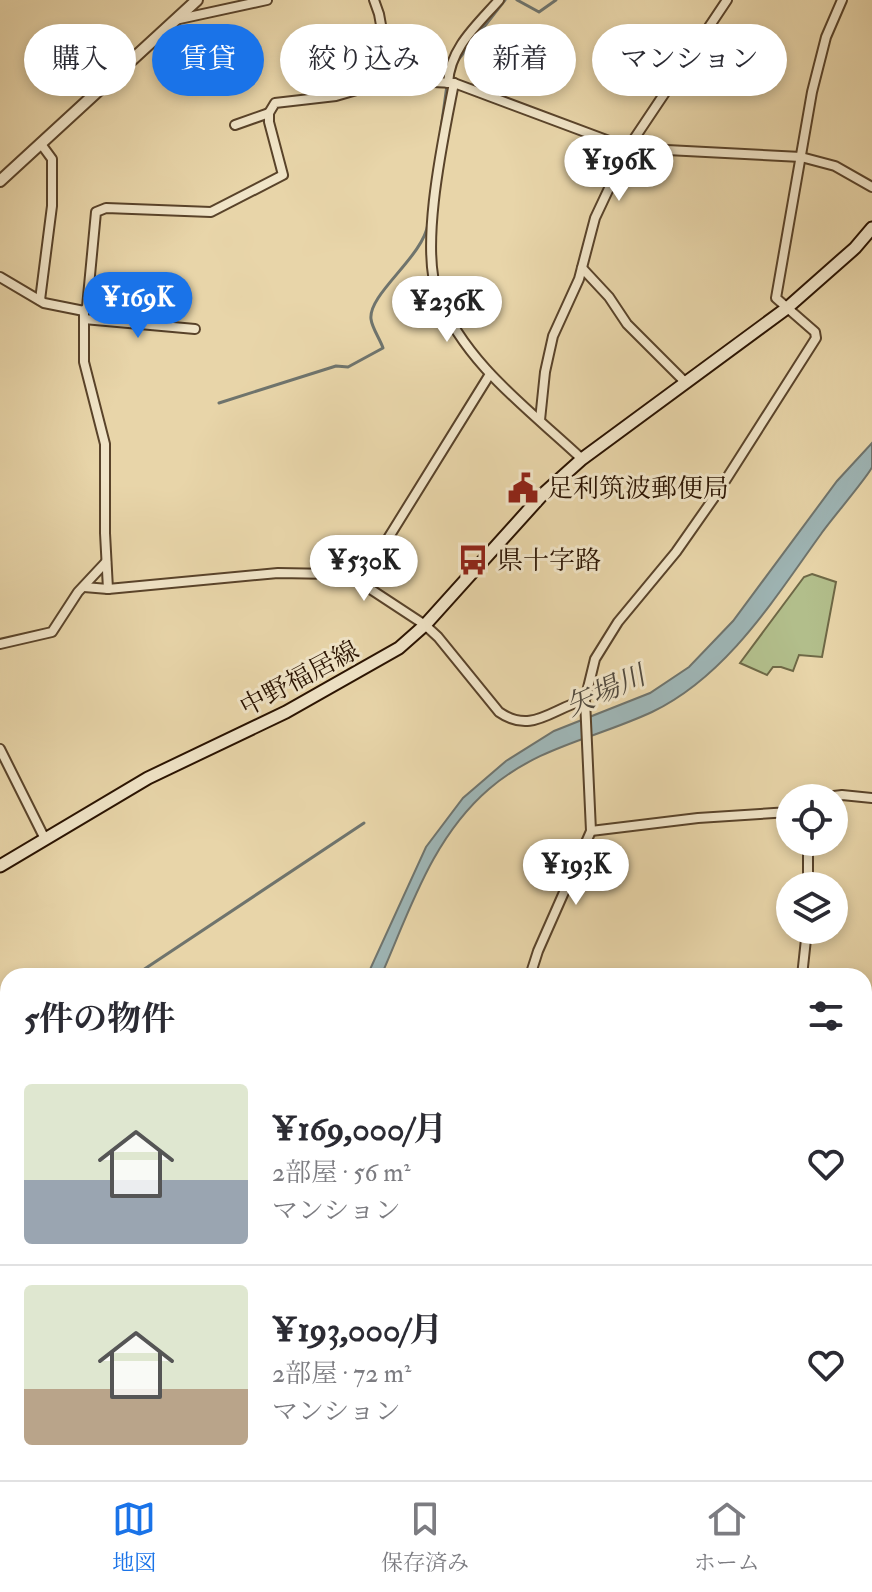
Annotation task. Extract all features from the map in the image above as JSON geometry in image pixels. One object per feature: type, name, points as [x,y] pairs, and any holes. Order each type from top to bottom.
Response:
[{"type":"main road","name":"中野福居線","points":[[0,866],[148,778],[286,712],[399,648],[425,625],[543,494],[582,459],[787,308],[855,248],[872,228]]},
{"type":"street","points":[[0,181],[197,0]]},
{"type":"street","points":[[175,20],[267,0]]},
{"type":"street","points":[[374,0],[381,24]]},
{"type":"street","points":[[499,0],[457,51],[449,69],[451,83],[435,195],[432,267],[437,293],[448,314],[490,374],[582,459]]},
{"type":"street","points":[[540,420],[553,336],[582,268],[595,218],[628,148],[727,0]]},
{"type":"street","points":[[533,968],[591,831],[585,700],[590,671],[601,646],[676,552],[718,492],[816,338],[815,332],[776,298],[787,223],[819,64],[826,37],[842,0]]},
{"type":"street","points":[[448,83],[628,148],[801,157],[835,166],[872,187]]},
{"type":"street","points":[[235,125],[269,113],[275,103],[336,96]]},
{"type":"street","points":[[108,589],[105,444],[84,362],[84,315],[96,212],[106,208],[211,212],[283,175],[269,113]]},
{"type":"street","points":[[40,300],[52,206],[52,159],[41,144]]},
{"type":"street","points":[[582,268],[609,297],[627,324],[686,383]]},
{"type":"street","points":[[0,277],[44,303],[84,315],[195,329]]},
{"type":"street","points":[[361,582],[490,374]]},
{"type":"street","points":[[0,644],[52,632],[78,592],[106,562]]},
{"type":"street","points":[[84,587],[108,589],[278,573],[334,574],[361,582],[425,625],[499,712],[511,720],[529,722],[585,700]]},
{"type":"street","points":[[0,749],[45,839]]},
{"type":"street","points":[[848,796],[872,798]]},
{"type":"street","points":[[591,831],[698,818],[776,813]]},
{"type":"street","points":[[803,968],[805,944]]},
{"type":"green space","points":[[812,574],[836,582],[822,657],[799,655],[793,671],[773,667],[767,675],[740,663],[804,577]]},
{"type":"water","points":[[872,443],[870,471],[767,609],[726,657],[679,697],[652,712],[547,753],[508,774],[489,789],[469,808],[437,852],[384,968],[371,968],[426,847],[463,798],[506,761],[554,731],[650,693],[689,667],[733,621],[837,481]]},
{"type":"waterway","points":[[458,60],[505,0]]},
{"type":"waterway","points":[[517,0],[539,12],[556,0]]},
{"type":"waterway","points":[[441,129],[446,96]]},
{"type":"waterway","points":[[219,403],[336,366],[348,367],[383,348],[371,319],[372,309],[417,249],[428,224]]},
{"type":"waterway","points":[[146,968],[364,823]]},
{"type":"place","name":"足利筑波郵便局","points":[[523,488]]},
{"type":"place","name":"県十字路","points":[[473,560]]},
{"type":"water label","name":"矢場川","points":[[605,690]]}]
